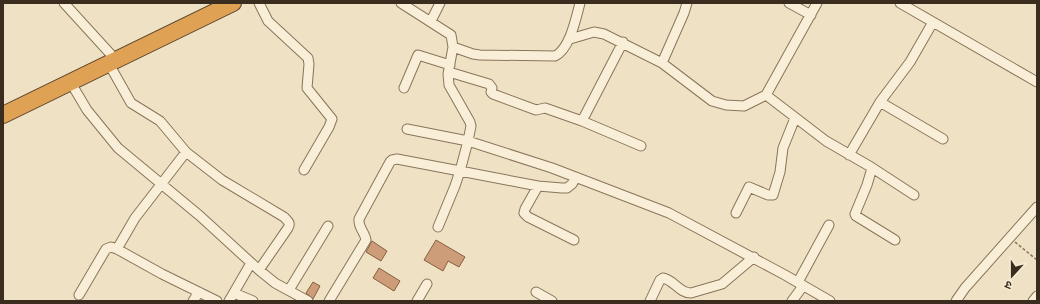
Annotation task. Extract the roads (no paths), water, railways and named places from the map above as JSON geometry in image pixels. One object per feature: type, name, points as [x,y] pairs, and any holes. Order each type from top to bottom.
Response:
[{"type":"highway","points":[[175,27],[214,3]]},
{"type":"highway","points":[[3,107],[112,59],[175,27],[233,3]]},
{"type":"highway","points":[[3,115],[71,83],[112,59]]},
{"type":"street","points":[[64,3],[112,59],[131,103],[160,121],[186,152],[222,180],[289,221],[290,225],[259,270]]},
{"type":"street","points":[[259,3],[268,21],[308,58],[307,88],[332,119],[304,170]]},
{"type":"street","points":[[401,3],[451,35],[452,47],[449,69],[449,85],[471,126],[460,171],[438,226]]},
{"type":"street","points":[[431,21],[440,3]]},
{"type":"street","points":[[452,47],[480,55],[555,56],[570,39],[580,3]]},
{"type":"street","points":[[662,63],[687,3]]},
{"type":"street","points":[[789,3],[811,15]]},
{"type":"street","points":[[570,39],[594,32],[604,34],[623,42],[662,63],[712,102],[723,105],[747,105],[766,95],[817,3]]},
{"type":"street","points":[[900,3],[1037,82]]},
{"type":"street","points":[[850,155],[880,102],[910,62],[933,22]]},
{"type":"street","points":[[582,122],[623,42]]},
{"type":"street","points":[[404,88],[418,55],[449,69],[489,84],[492,88],[491,92],[493,94],[515,103],[536,110],[545,108],[641,146]]},
{"type":"street","points":[[71,83],[87,110],[118,148],[200,216],[275,283],[292,295],[308,301]]},
{"type":"street","points":[[766,95],[826,141],[914,195]]},
{"type":"street","points":[[880,102],[943,140]]},
{"type":"street","points":[[736,212],[749,187],[768,195],[773,195],[780,172],[783,148],[796,118]]},
{"type":"street","points":[[407,129],[468,142],[552,168],[669,213],[754,257],[830,301]]},
{"type":"street","points":[[117,249],[135,218],[186,152]]},
{"type":"street","points":[[329,301],[366,240],[366,235],[358,224],[359,219],[392,160],[397,159],[538,186],[567,188],[572,184],[576,177]]},
{"type":"street","points":[[872,168],[868,185],[855,214],[895,240]]},
{"type":"street","points":[[538,186],[524,213],[528,217],[574,240]]},
{"type":"street","points":[[956,301],[965,288],[1037,207]]},
{"type":"street","points":[[792,301],[829,225]]},
{"type":"street","points":[[292,295],[328,226]]},
{"type":"street","points":[[79,295],[106,248],[111,247],[217,301]]},
{"type":"street","points":[[650,301],[660,280],[663,278],[666,278],[681,291],[691,293],[722,284],[754,257]]},
{"type":"street","points":[[251,262],[231,297],[253,301]]},
{"type":"street","points":[[416,301],[426,284]]},
{"type":"street","points":[[193,301],[199,292]]},
{"type":"street","points":[[536,292],[552,301]]},
{"type":"street","points":[[1033,301],[1037,296]]}]
